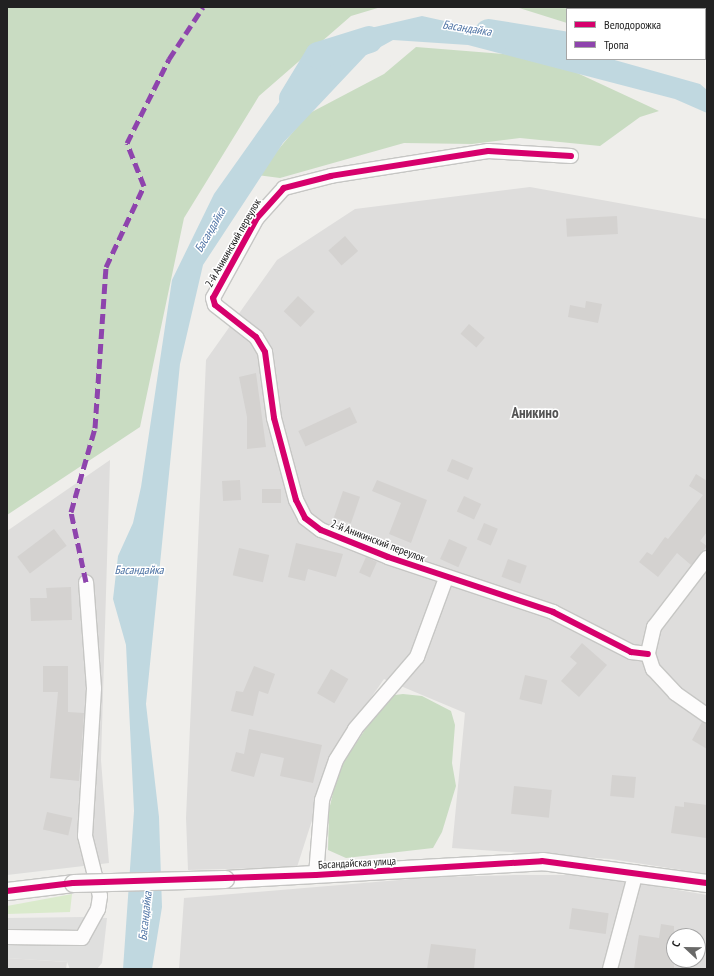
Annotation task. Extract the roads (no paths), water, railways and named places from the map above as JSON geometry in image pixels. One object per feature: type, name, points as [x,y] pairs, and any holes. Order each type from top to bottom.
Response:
[{"type":"street","name":"2-й Аникинский переулок","points":[[571,156],[488,151],[331,176],[284,188],[256,218],[215,289],[215,306],[256,337],[265,352],[274,418],[296,500],[305,518],[321,530],[446,578],[553,612],[631,652],[648,654]]},
{"type":"street","points":[[707,558],[654,627],[648,654],[653,669],[675,693],[707,715]]},
{"type":"street","points":[[316,875],[322,800],[336,760],[355,729],[417,657],[446,578]]},
{"type":"street","points":[[7,937],[82,938],[98,909],[100,896],[85,836],[94,688],[86,582]]},
{"type":"street","name":"Басандайская улица","points":[[7,891],[73,883],[316,875],[542,861],[636,872],[707,883]]},
{"type":"street","points":[[610,969],[636,872]]},
{"type":"water","name":"Басандайка","points":[[422,16],[566,48],[566,60],[615,60],[700,84],[707,90],[707,113],[675,99],[468,45],[393,40],[366,55],[283,143],[203,265],[180,364],[146,704],[159,817],[162,907],[152,969],[123,969],[134,811],[126,645],[113,599],[118,556],[133,523],[141,487],[172,280],[214,194],[297,77],[362,30]]},
{"type":"waterway","name":"Басандайка","points":[[488,32],[566,45]]},
{"type":"waterway","name":"Басандайка","points":[[292,98],[318,55],[369,39]]},
{"type":"district","name":"Аникино","points":[[535,413]]}]
